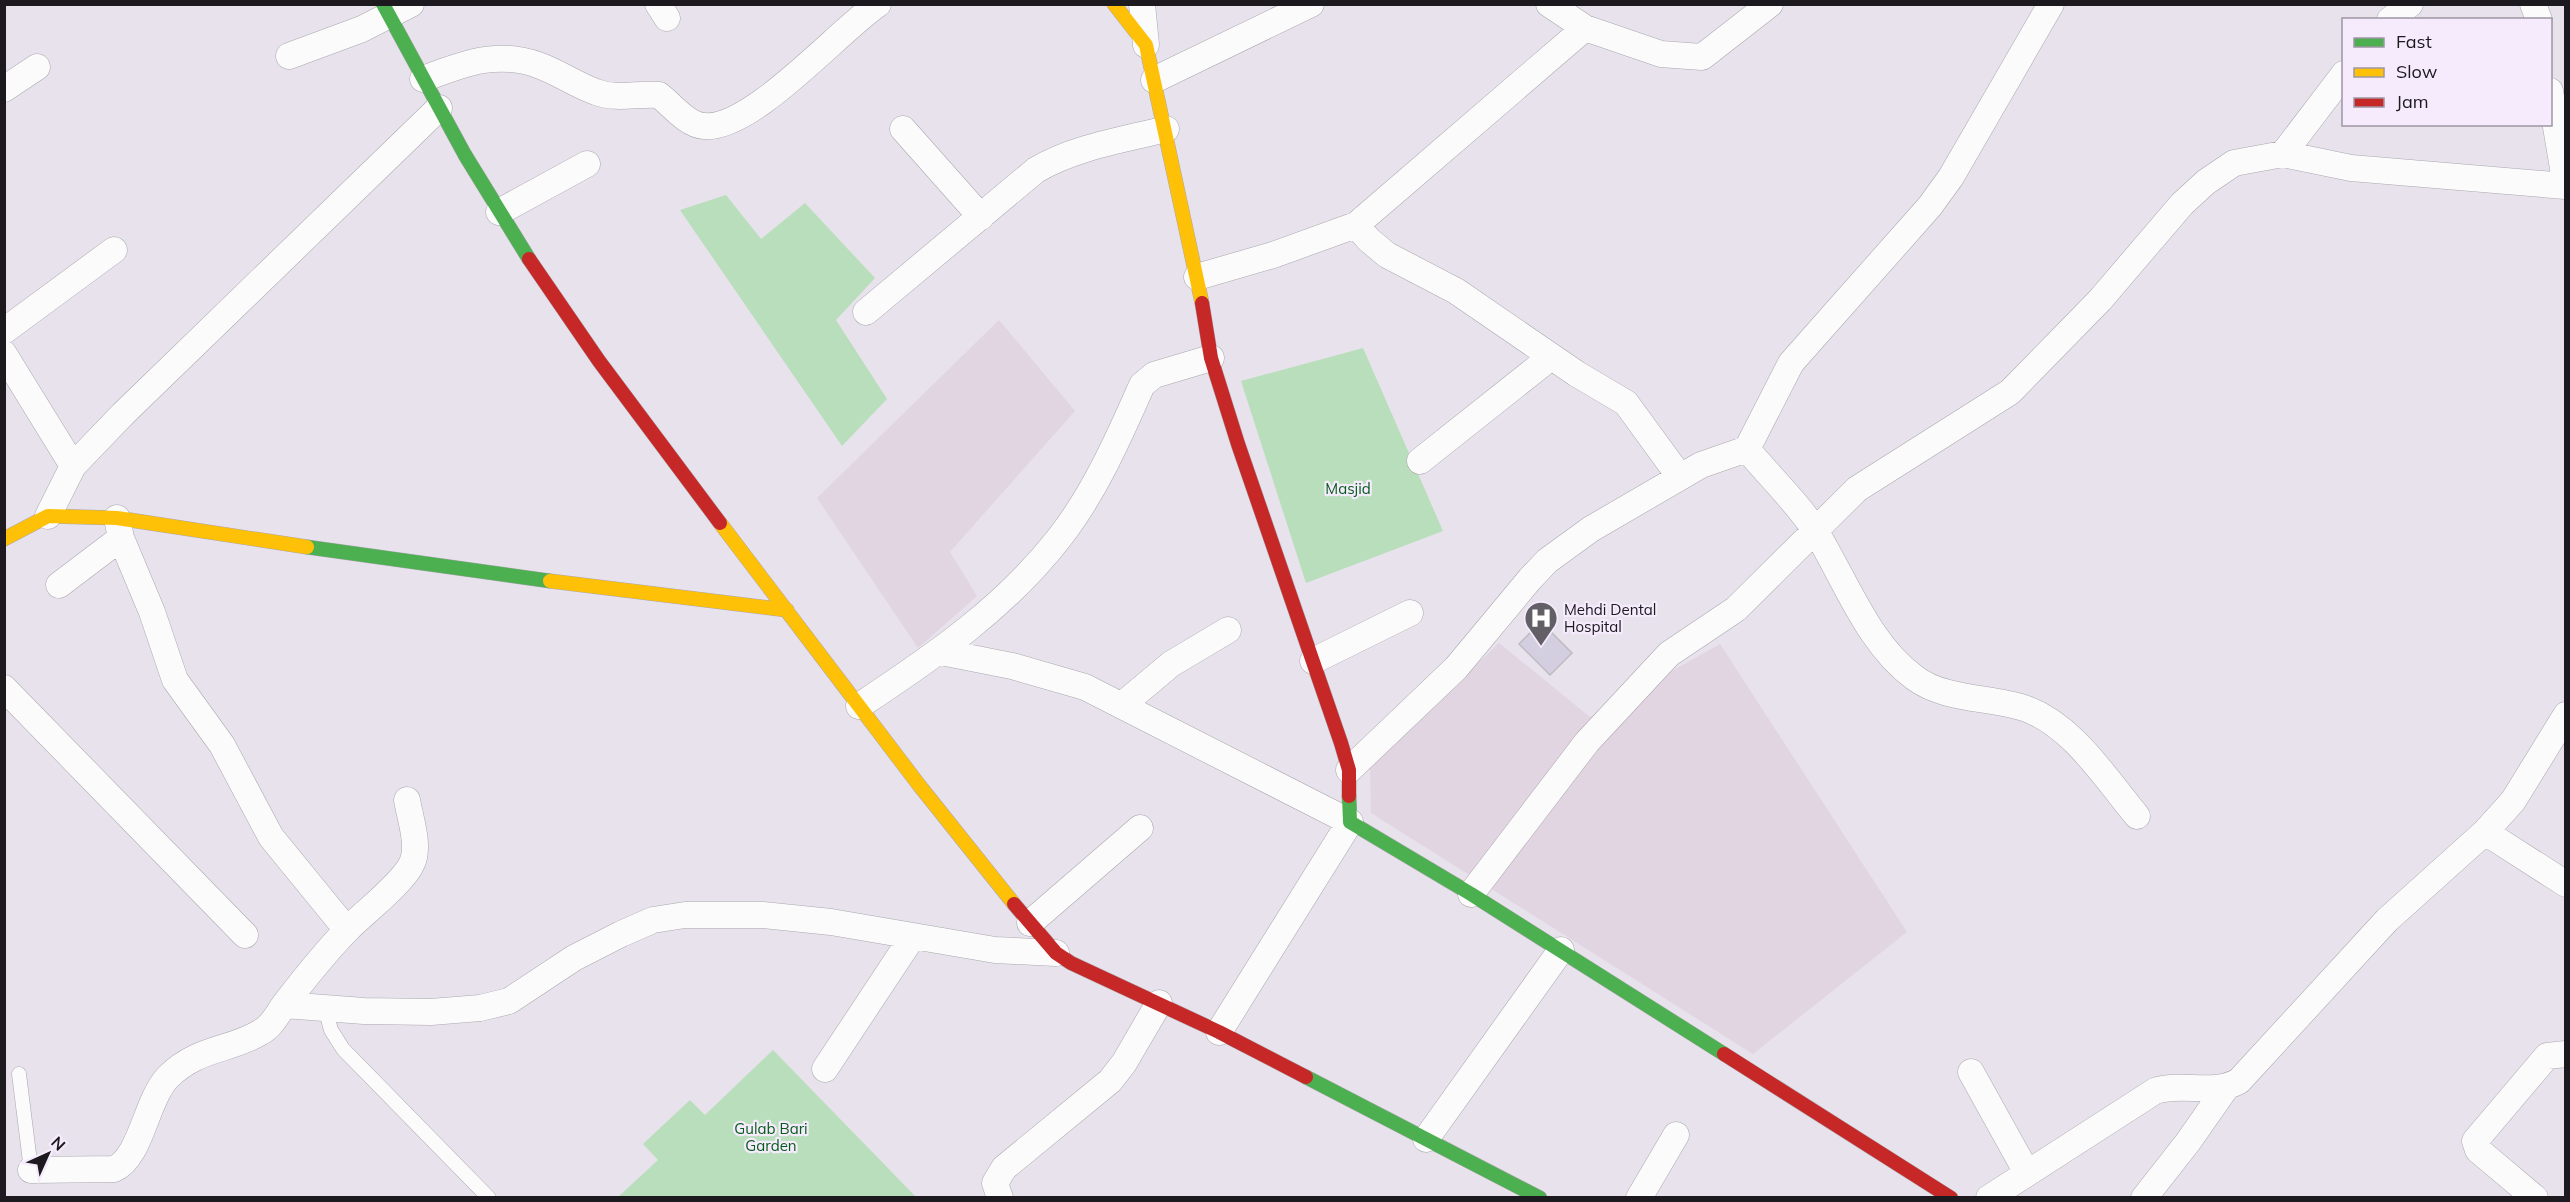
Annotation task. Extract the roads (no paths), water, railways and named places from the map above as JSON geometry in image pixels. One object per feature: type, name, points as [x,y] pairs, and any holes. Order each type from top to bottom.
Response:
[{"type":"main road","points":[[1114,4],[1146,45],[1197,277],[1211,357],[1238,444],[1349,770],[1350,822],[1471,894],[1951,1197]]},
{"type":"main road","points":[[394,8],[423,79],[439,108],[499,212],[584,339],[693,489],[859,706],[1056,953],[1071,963],[1219,1032],[1540,1197]]},
{"type":"main road","points":[[4,539],[48,516],[75,515],[119,528],[787,610]]},
{"type":"street","points":[[423,79],[469,63],[507,57],[538,65],[596,92],[615,97],[659,96],[692,123],[705,127],[732,118],[795,78],[839,35],[878,4]]},
{"type":"street","points":[[1142,4],[1146,45]]},
{"type":"street","points":[[1154,80],[1311,4]]},
{"type":"street","points":[[1550,4],[1585,28],[1661,54],[1702,57],[1770,4]]},
{"type":"street","points":[[1349,770],[1456,668],[1547,561],[1592,529],[1701,465],[1747,449],[1791,363],[1922,215],[1951,177],[2051,4]]},
{"type":"street","points":[[2392,18],[2410,4]]},
{"type":"street","points":[[289,56],[362,29],[394,8]]},
{"type":"street","points":[[1197,277],[1273,255],[1356,225],[1585,28]]},
{"type":"street","points":[[4,89],[37,67]]},
{"type":"street","points":[[2283,154],[2342,75]]},
{"type":"street","points":[[1471,894],[1587,742],[1669,654],[1736,609],[1857,489],[2010,392],[2100,300],[2182,204],[2206,182],[2234,163],[2283,154],[2351,168],[2565,186],[2552,104]]},
{"type":"street","points":[[48,516],[73,466],[123,414],[439,108]]},
{"type":"street","points":[[903,129],[981,217]]},
{"type":"street","points":[[866,312],[1036,171],[1053,160],[1166,129]]},
{"type":"street","points":[[499,212],[587,164]]},
{"type":"street","points":[[1356,225],[1387,255],[1456,291],[1551,357],[1626,403],[1680,477]]},
{"type":"street","points":[[4,331],[114,250]]},
{"type":"street","points":[[4,354],[73,466]]},
{"type":"street","points":[[859,706],[941,652],[1025,578],[1061,536],[1094,483],[1142,385],[1154,375],[1211,357]]},
{"type":"street","points":[[1420,461],[1551,357]]},
{"type":"street","points":[[1747,449],[1815,530],[1869,627],[1904,669],[1927,685],[2025,709],[2056,726],[2072,739],[2137,816]]},
{"type":"street","points":[[59,585],[119,528],[152,612],[174,680],[222,745],[271,837],[347,930]]},
{"type":"street","points":[[1313,661],[1410,614]]},
{"type":"street","points":[[1122,705],[1171,664],[1228,630]]},
{"type":"street","points":[[941,652],[1052,676],[1085,687],[1350,822],[1219,1032]]},
{"type":"street","points":[[4,688],[245,936]]},
{"type":"street","points":[[2144,1197],[2188,1142],[2225,1089],[2239,1081],[2388,920],[2485,832],[2513,801],[2565,715]]},
{"type":"street","points":[[31,1170],[114,1169],[122,1165],[131,1153],[154,1095],[167,1078],[184,1063],[205,1052],[260,1034],[271,1025],[284,1005],[347,930],[407,872],[413,862],[415,851],[407,800]]},
{"type":"street","points":[[1030,923],[1140,828]]},
{"type":"street","points":[[2485,832],[2565,884]]},
{"type":"street","points":[[284,1005],[432,1012],[480,1008],[509,1001],[574,958],[621,934],[653,921],[685,915],[763,915],[831,922],[995,950],[1056,953]]},
{"type":"street","points":[[825,1070],[913,936]]},
{"type":"street","points":[[1426,1139],[1560,950]]},
{"type":"street","points":[[1000,1197],[995,1184],[1004,1168],[1110,1082],[1124,1064],[1159,1003]]},
{"type":"street","points":[[2535,1197],[2478,1150],[2475,1141],[2480,1132],[2547,1056],[2565,1054]]},
{"type":"street","points":[[1971,1072],[2027,1173]]},
{"type":"street","points":[[1989,1197],[2155,1091],[2170,1087],[2225,1089]]},
{"type":"street","points":[[1639,1197],[1676,1135]]},
{"type":"lane","points":[[325,1008],[331,1030],[343,1049],[489,1197]]},
{"type":"lane","points":[[19,1074],[31,1170]]},
{"type":"place","name":"Mehdi Dental Hospital","points":[[1541,647]]},
{"type":"park label","name":"Masjid","points":[[1348,488]]},
{"type":"park label","name":"Gulab Bari Garden","points":[[771,1136]]}]
